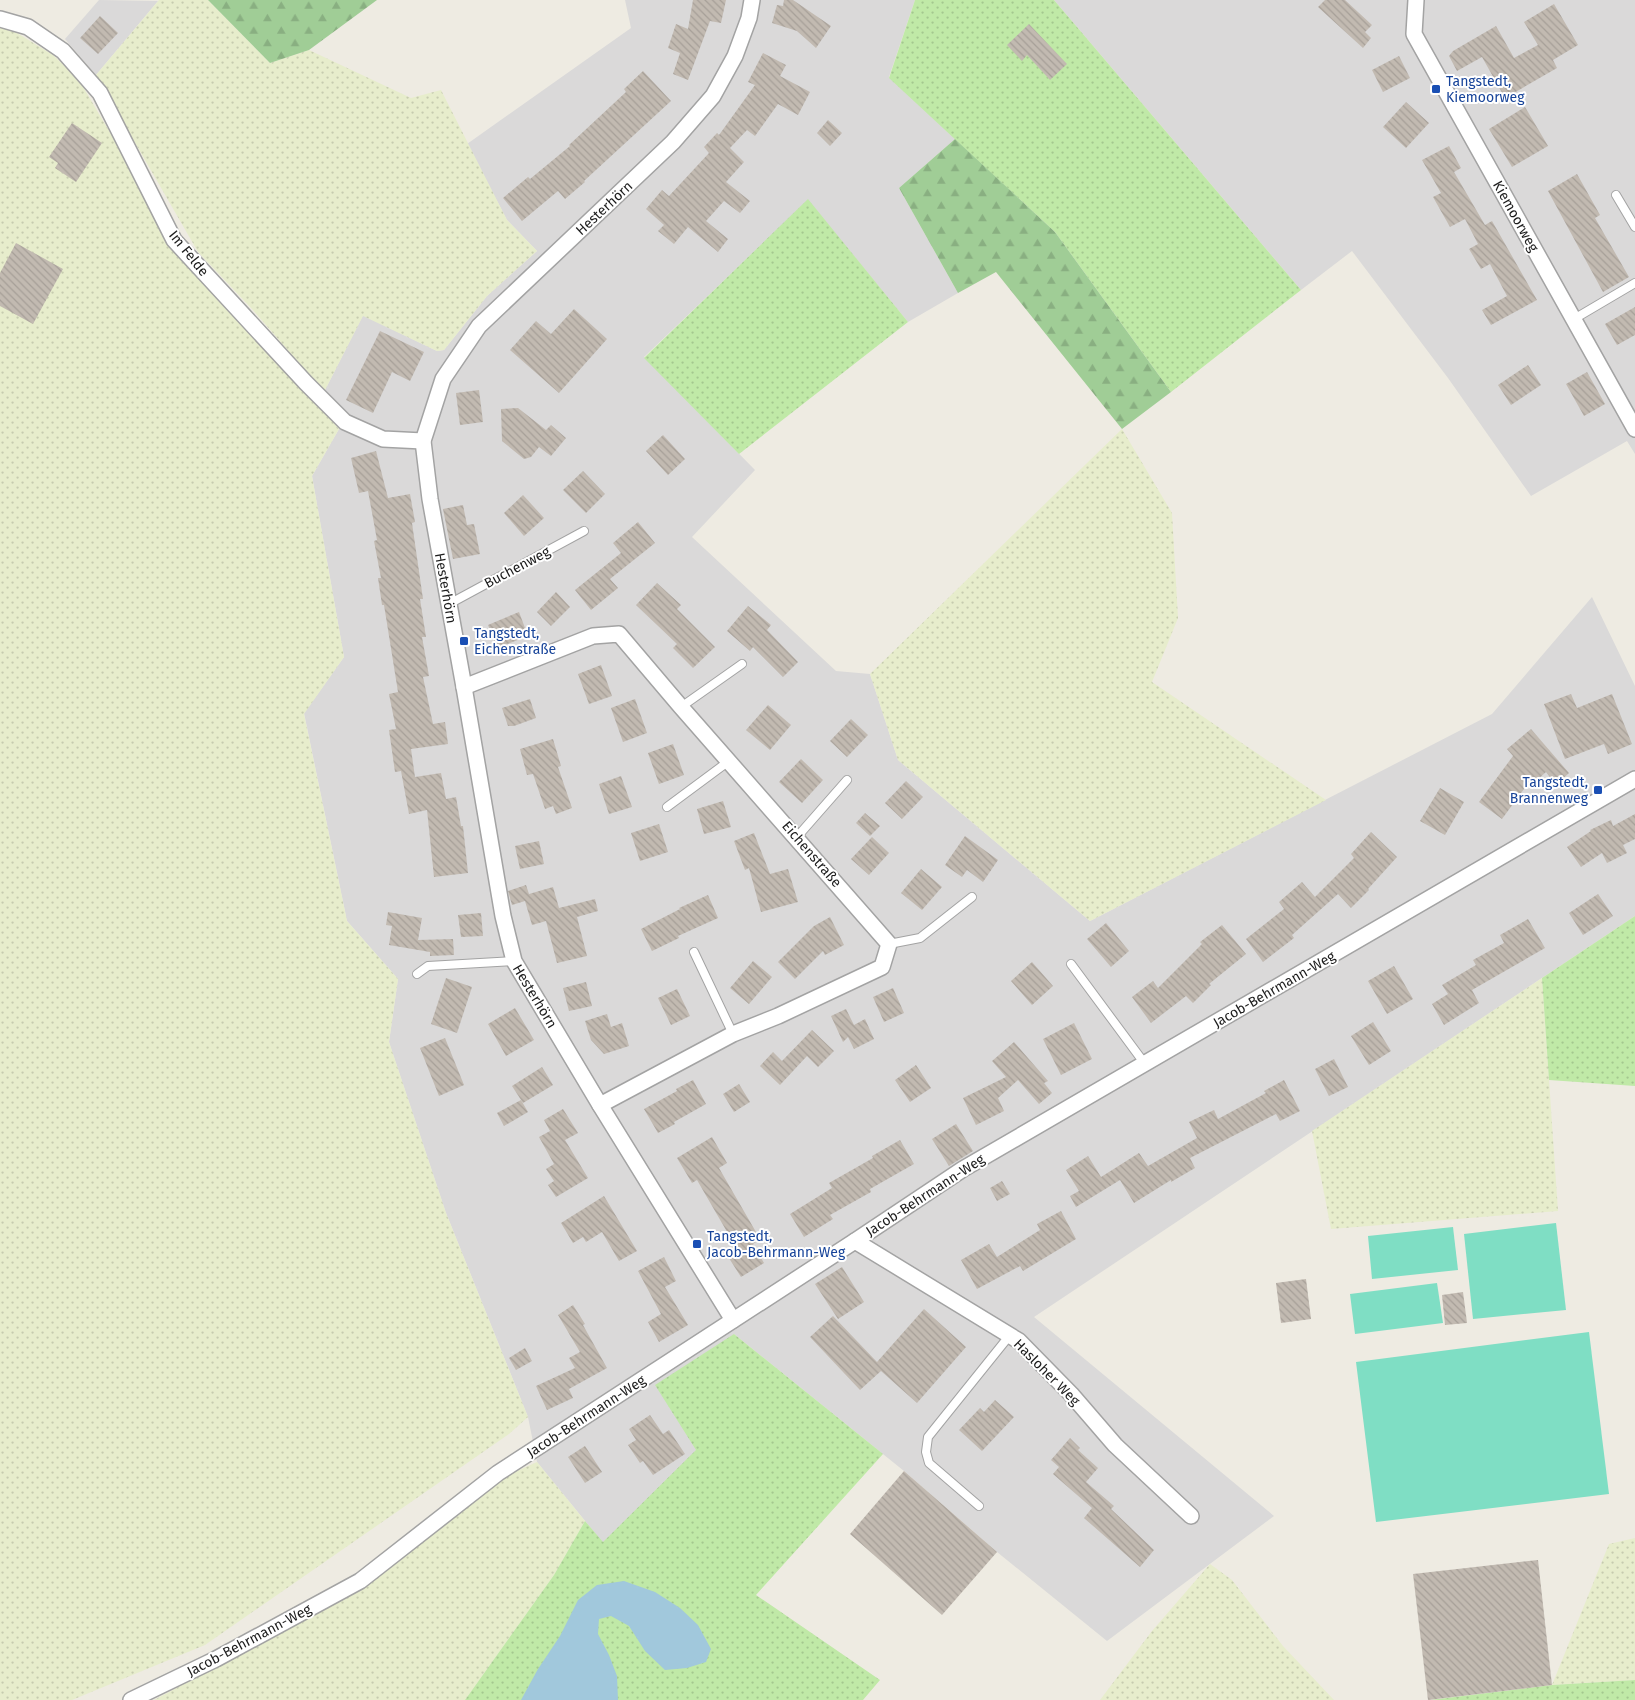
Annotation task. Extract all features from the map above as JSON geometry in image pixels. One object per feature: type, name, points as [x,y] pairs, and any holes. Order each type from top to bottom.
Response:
[{"type":"street","name":"Hesterhörn","points":[[734,1320],[600,1105],[514,961],[503,916],[430,499],[423,441],[443,379],[479,326],[674,142],[713,96],[735,56],[749,18],[752,0]]},
{"type":"street","name":"Kiemoorweg","points":[[1416,0],[1414,34],[1635,429]]},
{"type":"street","name":"Im Felde","points":[[0,19],[28,27],[63,51],[100,93],[174,240],[345,422],[383,439],[423,441]]},
{"type":"street","name":"Eichenstraße","points":[[464,687],[592,636],[619,634],[890,944]]},
{"type":"street","name":"Jacob-Behrmann-Weg","points":[[131,1700],[216,1659],[360,1581],[498,1473],[963,1169],[1635,779]]},
{"type":"street","points":[[600,1105],[733,1034],[778,1016],[882,967],[890,944]]},
{"type":"street","name":"Hasloher Weg","points":[[855,1241],[1019,1341],[1071,1394],[1115,1444],[1191,1516]]},
{"type":"lane","points":[[1616,195],[1635,226]]},
{"type":"lane","points":[[1574,319],[1635,283]]},
{"type":"lane","name":"Buchenweg","points":[[449,604],[584,531]]},
{"type":"lane","points":[[681,707],[742,664]]},
{"type":"lane","points":[[666,807],[729,761]]},
{"type":"lane","points":[[797,837],[848,780]]},
{"type":"lane","points":[[890,944],[920,938],[972,897]]},
{"type":"lane","points":[[694,952],[733,1034]]},
{"type":"lane","points":[[417,974],[428,966],[514,961]]},
{"type":"lane","points":[[1071,964],[1145,1064]]},
{"type":"lane","points":[[979,1506],[929,1463],[926,1452],[928,1437],[1010,1335]]},
{"type":"shaded area","points":[[99,0],[158,1],[96,75],[65,39]]},
{"type":"shaded area","points":[[625,0],[915,0],[889,77],[955,139],[899,188],[958,293],[908,322],[808,200],[644,357],[755,470],[692,537],[836,671],[870,674],[898,760],[1090,921],[1492,714],[1592,597],[1635,686],[1635,916],[1034,1317],[1274,1516],[1107,1641],[997,1552],[904,1471],[734,1334],[697,1450],[603,1543],[537,1462],[528,1417],[446,1213],[389,1042],[398,979],[347,921],[304,713],[344,657],[312,476],[339,429],[324,392],[363,315],[437,351],[444,350],[487,296],[537,251],[507,220],[467,144],[631,28]]},
{"type":"shaded area","points":[[1054,0],[1635,0],[1635,454],[1627,441],[1531,496],[1448,378],[1352,251],[1301,290]]},
{"type":"green space","points":[[159,0],[208,0],[270,63],[309,50],[411,98],[441,90],[507,220],[537,251],[487,296],[444,350],[437,351],[363,316],[324,392],[252,309],[198,252],[96,75]]},
{"type":"green space","points":[[208,0],[377,0],[309,50],[270,63]]},
{"type":"green space","points":[[915,0],[1054,0],[1301,290],[1171,392],[1055,232],[889,78]]},
{"type":"green space","points":[[0,25],[4,25],[53,55],[79,80],[128,163],[165,238],[281,363],[339,429],[312,476],[344,657],[304,714],[347,921],[398,979],[389,1042],[446,1213],[528,1417],[509,1434],[205,1645],[72,1700],[0,1700]]},
{"type":"green space","points":[[955,139],[1055,232],[1171,392],[1122,429],[996,272],[958,293],[899,188]]},
{"type":"green space","points":[[808,199],[908,322],[739,454],[644,358]]},
{"type":"green space","points":[[1122,429],[1172,513],[1178,618],[1152,682],[1326,800],[1090,921],[898,760],[870,674]]},
{"type":"green space","points":[[1635,916],[1635,1086],[1549,1080],[1542,978]]},
{"type":"green space","points":[[1542,978],[1558,1211],[1331,1229],[1312,1131]]},
{"type":"green space","points":[[1556,1223],[1566,1310],[1473,1319],[1464,1234]]},
{"type":"green space","points":[[1453,1227],[1458,1270],[1372,1279],[1368,1236]]},
{"type":"green space","points":[[1437,1283],[1443,1323],[1355,1334],[1350,1294]]},
{"type":"green space","points":[[1589,1332],[1609,1494],[1376,1522],[1356,1362]]},
{"type":"green space","points":[[734,1334],[883,1454],[756,1595],[880,1680],[863,1700],[465,1700],[554,1575],[585,1521],[603,1542],[696,1450],[655,1385]]},
{"type":"green space","points":[[537,1462],[585,1521],[554,1575],[465,1700],[154,1700],[330,1606],[390,1568],[501,1478]]},
{"type":"green space","points":[[1635,1538],[1635,1680],[1552,1685],[1609,1544]]},
{"type":"green space","points":[[1210,1564],[1232,1580],[1283,1646],[1334,1700],[1100,1700],[1152,1631]]},
{"type":"green space","points":[[1635,1680],[1635,1700],[1430,1700],[1552,1685]]},
{"type":"water","points":[[624,1581],[655,1592],[680,1608],[698,1625],[711,1649],[706,1662],[687,1668],[665,1670],[645,1651],[629,1626],[611,1616],[599,1619],[598,1634],[617,1676],[618,1700],[521,1700],[538,1669],[560,1636],[578,1600],[597,1585]]},
{"type":"building","points":[[693,0],[726,0],[721,23],[710,21],[688,80],[673,74],[680,53],[668,48],[676,24],[688,29]]},
{"type":"building","points":[[784,0],[793,0],[831,26],[816,48],[797,31],[772,23],[777,5],[783,6]]},
{"type":"building","points":[[1325,0],[1345,0],[1372,25],[1365,32],[1371,38],[1363,48],[1318,7]]},
{"type":"building","points":[[1554,4],[1578,45],[1553,60],[1557,68],[1505,98],[1482,57],[1457,71],[1449,56],[1453,51],[1496,26],[1514,58],[1538,45],[1524,22]]},
{"type":"building","points":[[100,16],[118,33],[98,54],[80,38]]},
{"type":"building","points":[[1029,24],[1067,64],[1050,80],[1027,55],[1022,61],[1007,45]]},
{"type":"building","points":[[763,53],[786,65],[780,76],[810,92],[798,115],[778,104],[755,136],[747,130],[730,148],[744,162],[726,182],[750,201],[740,213],[724,201],[706,221],[728,239],[718,252],[688,227],[674,244],[658,231],[664,225],[646,209],[662,190],[669,196],[709,153],[704,147],[717,133],[719,135],[755,85],[748,82]]},
{"type":"building","points":[[1399,56],[1410,78],[1383,92],[1372,70]]},
{"type":"building","points":[[643,71],[671,101],[565,199],[558,191],[522,221],[503,198],[528,177],[530,179],[570,146],[626,92],[624,89]]},
{"type":"building","points":[[1406,102],[1429,123],[1406,148],[1383,127]]},
{"type":"building","points":[[1525,107],[1548,146],[1512,167],[1489,129]]},
{"type":"building","points":[[828,120],[842,133],[830,146],[817,133]]},
{"type":"building","points":[[72,123],[102,143],[76,182],[55,168],[58,163],[49,157]]},
{"type":"building","points":[[1449,146],[1461,168],[1454,172],[1485,225],[1492,221],[1537,300],[1491,325],[1482,310],[1507,296],[1490,264],[1481,269],[1469,249],[1478,244],[1465,219],[1450,227],[1433,197],[1441,193],[1422,160]]},
{"type":"building","points":[[1577,174],[1600,215],[1595,218],[1629,277],[1603,292],[1548,191]]},
{"type":"building","points":[[16,243],[63,269],[33,324],[0,306],[0,273]]},
{"type":"building","points":[[1635,307],[1635,335],[1617,345],[1605,324]]},
{"type":"building","points":[[574,309],[607,339],[559,393],[510,350],[536,321],[551,334]]},
{"type":"building","points":[[380,331],[424,352],[410,381],[392,372],[373,413],[346,400]]},
{"type":"building","points":[[1528,365],[1541,385],[1511,405],[1498,385]]},
{"type":"building","points":[[1587,372],[1605,404],[1584,416],[1566,384]]},
{"type":"building","points":[[479,390],[483,422],[460,425],[456,393]]},
{"type":"building","points":[[518,408],[546,430],[551,425],[566,438],[551,456],[539,447],[531,457],[524,459],[502,441],[501,409]]},
{"type":"building","points":[[663,435],[685,459],[668,475],[646,451]]},
{"type":"building","points":[[376,451],[388,498],[410,494],[415,522],[412,523],[423,599],[420,599],[426,637],[422,637],[429,676],[423,677],[433,724],[445,722],[448,744],[411,749],[415,777],[441,773],[446,799],[456,797],[461,826],[463,826],[468,873],[434,877],[427,810],[409,814],[401,771],[395,772],[389,730],[396,729],[389,694],[398,692],[378,578],[381,578],[374,541],[377,540],[368,491],[359,493],[351,458]]},
{"type":"building","points":[[583,471],[605,494],[586,513],[563,490]]},
{"type":"building","points":[[523,495],[544,518],[524,536],[504,513]]},
{"type":"building","points":[[463,505],[467,525],[474,524],[480,554],[453,559],[443,509]]},
{"type":"building","points":[[638,522],[655,543],[610,579],[618,588],[591,610],[575,590],[621,553],[613,543]]},
{"type":"building","points":[[657,583],[681,605],[677,609],[715,647],[693,668],[673,648],[677,644],[636,605]]},
{"type":"building","points":[[556,592],[570,607],[551,626],[537,612]]},
{"type":"building","points":[[748,606],[771,625],[767,630],[798,662],[783,677],[753,647],[750,651],[727,631]]},
{"type":"building","points":[[519,612],[528,636],[497,648],[488,625]]},
{"type":"building","points":[[601,665],[612,696],[589,704],[578,674]]},
{"type":"building","points":[[1571,694],[1577,708],[1612,694],[1632,744],[1608,754],[1604,744],[1565,759],[1544,704]]},
{"type":"building","points":[[530,699],[536,718],[514,726],[508,726],[502,708]]},
{"type":"building","points":[[635,699],[647,733],[623,742],[611,708]]},
{"type":"building","points":[[768,705],[791,725],[770,750],[746,730]]},
{"type":"building","points":[[851,719],[868,735],[847,757],[830,741]]},
{"type":"building","points":[[1531,729],[1569,773],[1556,785],[1546,772],[1535,782],[1532,778],[1502,819],[1479,802],[1513,756],[1507,749]]},
{"type":"building","points":[[553,739],[561,766],[558,767],[572,808],[556,814],[553,806],[545,809],[533,774],[527,775],[520,749]]},
{"type":"building","points":[[673,744],[684,775],[659,784],[648,753]]},
{"type":"building","points":[[801,759],[823,780],[802,803],[779,782]]},
{"type":"building","points":[[621,776],[632,807],[609,814],[599,784]]},
{"type":"building","points":[[906,781],[923,797],[902,819],[885,803]]},
{"type":"building","points":[[1440,788],[1464,802],[1445,835],[1420,821]]},
{"type":"building","points":[[723,801],[731,827],[704,834],[697,809]]},
{"type":"building","points":[[865,813],[880,826],[870,836],[856,823]]},
{"type":"building","points":[[1635,814],[1635,839],[1623,845],[1627,853],[1607,863],[1602,853],[1581,867],[1567,847],[1590,830],[1611,820],[1613,826]]},
{"type":"building","points":[[659,824],[668,852],[640,861],[631,833]]},
{"type":"building","points":[[1371,832],[1397,857],[1351,908],[1338,894],[1292,935],[1294,938],[1263,962],[1246,939],[1284,909],[1279,902],[1302,882],[1315,897],[1354,858],[1351,854]]},
{"type":"building","points":[[754,833],[770,874],[788,869],[798,902],[761,912],[749,868],[745,870],[734,841]]},
{"type":"building","points":[[965,836],[998,860],[983,882],[967,870],[962,877],[945,865]]},
{"type":"building","points":[[872,837],[889,853],[869,875],[851,859]]},
{"type":"building","points":[[539,841],[544,864],[520,869],[515,846]]},
{"type":"building","points":[[921,869],[942,887],[922,910],[901,893]]},
{"type":"building","points":[[526,885],[529,894],[553,887],[559,908],[595,899],[598,911],[577,917],[587,956],[557,963],[546,921],[532,925],[525,901],[512,905],[508,891]]},
{"type":"building","points":[[1598,894],[1613,916],[1583,935],[1569,913]]},
{"type":"building","points":[[708,895],[718,918],[678,936],[679,938],[652,951],[641,929],[679,908]]},
{"type":"building","points":[[388,912],[422,918],[418,940],[453,939],[454,955],[430,956],[430,952],[389,945],[392,926],[386,925]]},
{"type":"building","points":[[481,913],[483,936],[461,937],[458,915]]},
{"type":"building","points":[[830,917],[844,945],[825,955],[823,951],[795,979],[778,962],[814,926]]},
{"type":"building","points":[[1528,919],[1545,948],[1472,990],[1479,1003],[1444,1025],[1432,1004],[1448,994],[1442,985],[1476,965],[1473,960],[1504,943],[1500,935]]},
{"type":"building","points":[[1106,923],[1129,951],[1111,967],[1087,939]]},
{"type":"building","points":[[1222,925],[1246,954],[1209,984],[1211,985],[1193,1003],[1186,996],[1151,1023],[1132,997],[1153,981],[1158,988],[1202,944],[1200,942]]},
{"type":"building","points":[[753,961],[772,977],[749,1004],[730,988]]},
{"type":"building","points":[[1032,962],[1053,986],[1032,1005],[1011,981]]},
{"type":"building","points":[[1394,966],[1413,999],[1387,1014],[1368,981]]},
{"type":"building","points":[[446,978],[472,987],[457,1033],[431,1024]]},
{"type":"building","points":[[586,982],[592,1006],[569,1011],[563,988]]},
{"type":"building","points":[[893,988],[904,1013],[884,1022],[873,997]]},
{"type":"building","points":[[677,989],[690,1016],[671,1025],[658,998]]},
{"type":"building","points":[[515,1008],[534,1040],[506,1056],[488,1024]]},
{"type":"building","points":[[846,1009],[854,1025],[865,1019],[874,1039],[854,1049],[848,1037],[843,1042],[831,1016]]},
{"type":"building","points":[[607,1014],[611,1027],[622,1023],[629,1046],[604,1054],[591,1040],[585,1021]]},
{"type":"building","points":[[1373,1022],[1391,1051],[1369,1065],[1351,1036]]},
{"type":"building","points":[[1074,1023],[1092,1059],[1061,1075],[1043,1039]]},
{"type":"building","points":[[812,1030],[834,1051],[818,1067],[807,1056],[780,1085],[760,1066],[773,1052],[782,1061]]},
{"type":"building","points":[[445,1038],[464,1085],[439,1096],[420,1048]]},
{"type":"building","points":[[1014,1042],[1048,1081],[1044,1083],[1052,1093],[1039,1104],[1018,1080],[998,1098],[1004,1111],[976,1125],[963,1098],[1006,1077],[992,1061]]},
{"type":"building","points":[[1334,1059],[1348,1087],[1329,1096],[1315,1069]]},
{"type":"building","points":[[916,1065],[931,1088],[910,1102],[895,1080]]},
{"type":"building","points":[[542,1067],[553,1085],[523,1103],[512,1086]]},
{"type":"building","points":[[693,1080],[706,1104],[658,1133],[644,1109]]},
{"type":"building","points":[[1284,1080],[1300,1111],[1280,1121],[1276,1114],[1190,1158],[1195,1168],[1171,1182],[1171,1180],[1134,1203],[1120,1180],[1076,1207],[1070,1196],[1079,1191],[1066,1170],[1088,1156],[1101,1177],[1139,1153],[1148,1166],[1197,1138],[1189,1122],[1214,1110],[1218,1119],[1266,1093],[1264,1091]]},
{"type":"building","points":[[739,1084],[750,1102],[734,1112],[723,1094]]},
{"type":"building","points":[[521,1100],[528,1112],[504,1126],[497,1113]]},
{"type":"building","points":[[563,1109],[578,1133],[565,1140],[588,1178],[556,1197],[548,1185],[554,1181],[546,1169],[554,1164],[539,1137],[550,1131],[544,1120]]},
{"type":"building","points":[[956,1124],[973,1151],[949,1166],[932,1139]]},
{"type":"building","points":[[712,1137],[727,1163],[719,1168],[760,1239],[753,1244],[764,1263],[741,1277],[727,1255],[737,1249],[697,1180],[692,1183],[677,1158]]},
{"type":"building","points":[[900,1140],[914,1164],[870,1189],[871,1192],[830,1215],[833,1219],[804,1237],[790,1214],[832,1188],[829,1183]]},
{"type":"building","points":[[1002,1181],[1010,1194],[997,1201],[990,1188]]},
{"type":"building","points":[[604,1196],[637,1251],[619,1261],[602,1232],[586,1242],[583,1237],[573,1243],[561,1223]]},
{"type":"building","points":[[1061,1211],[1076,1239],[1023,1271],[1020,1266],[977,1289],[961,1260],[989,1244],[997,1257],[1040,1230],[1037,1224]]},
{"type":"building","points":[[664,1257],[676,1281],[665,1287],[688,1325],[659,1342],[648,1322],[661,1314],[638,1271]]},
{"type":"building","points":[[842,1267],[864,1302],[838,1319],[815,1284]]},
{"type":"building","points":[[1306,1279],[1311,1319],[1281,1323],[1276,1283]]},
{"type":"building","points":[[1463,1292],[1467,1323],[1445,1325],[1442,1295]]},
{"type":"building","points":[[573,1305],[585,1324],[583,1325],[607,1368],[569,1389],[573,1398],[547,1410],[536,1386],[575,1368],[569,1358],[580,1352],[558,1315]]},
{"type":"building","points":[[924,1309],[966,1347],[917,1403],[881,1371],[860,1390],[810,1337],[833,1316],[877,1362]]},
{"type":"building","points":[[525,1348],[532,1361],[516,1370],[509,1358]]},
{"type":"building","points":[[995,1400],[1014,1417],[982,1451],[959,1430],[980,1408],[984,1412]]},
{"type":"building","points":[[650,1415],[663,1434],[669,1430],[685,1454],[653,1475],[643,1461],[640,1463],[628,1445],[636,1440],[629,1429]]},
{"type":"building","points":[[1070,1438],[1080,1448],[1078,1450],[1098,1468],[1086,1482],[1114,1506],[1111,1509],[1154,1550],[1140,1567],[1084,1518],[1092,1508],[1053,1474],[1059,1467],[1051,1460]]},
{"type":"building","points":[[585,1446],[602,1472],[585,1483],[568,1457]]},
{"type":"building","points":[[904,1471],[997,1552],[942,1615],[850,1534]]},
{"type":"building","points":[[1538,1560],[1552,1685],[1428,1700],[1413,1574]]},
{"type":"place","name":"Tangstedt, Kiemoorweg","points":[[1436,89]]},
{"type":"place","name":"Tangstedt, Eichenstraße","points":[[464,641]]},
{"type":"place","name":"Tangstedt, Brannenweg","points":[[1598,790]]},
{"type":"place","name":"Tangstedt, Jacob-Behrmann-Weg","points":[[697,1244]]}]
